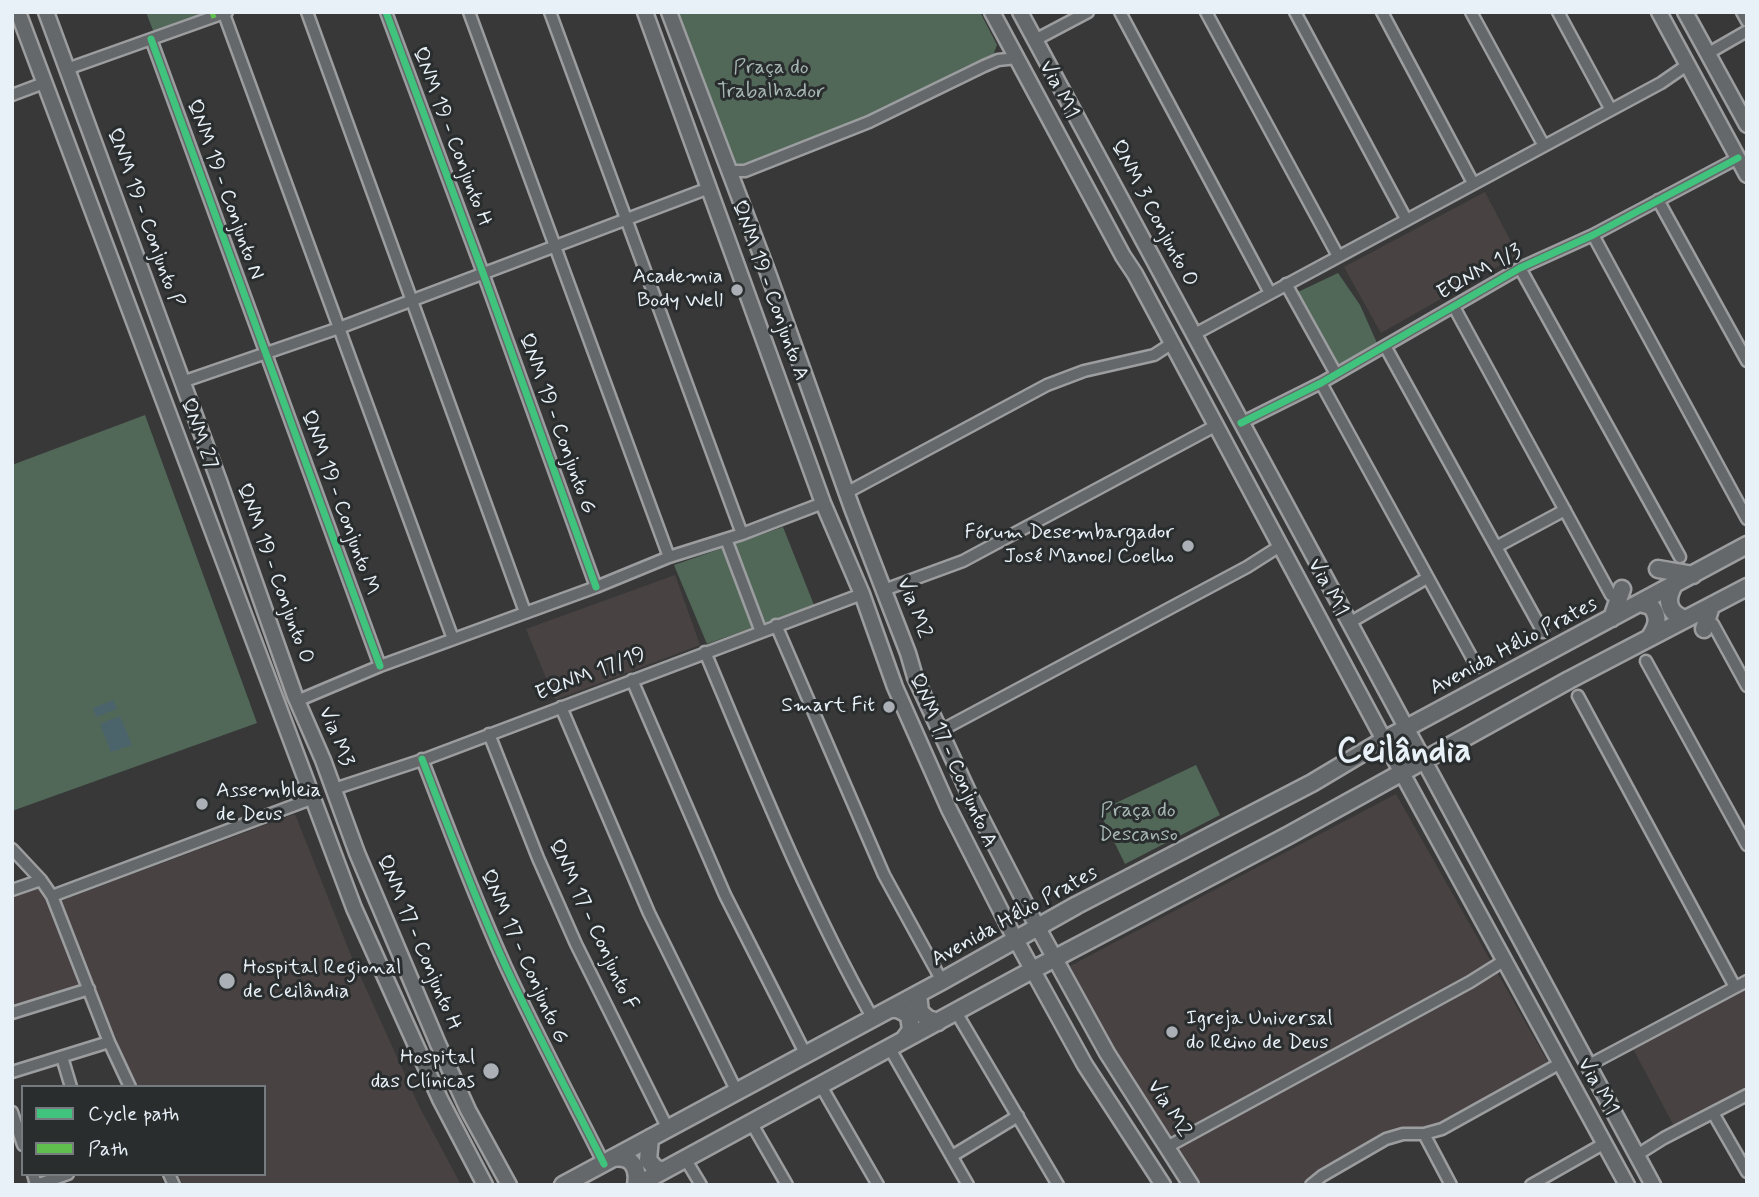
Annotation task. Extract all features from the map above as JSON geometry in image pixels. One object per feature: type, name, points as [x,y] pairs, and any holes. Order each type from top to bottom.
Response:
[{"type":"main road","name":"QNM 27","points":[[18,12],[249,634],[354,908],[399,1013],[444,1108],[485,1185]]},
{"type":"main road","points":[[46,12],[67,69]]},
{"type":"main road","points":[[645,12],[709,188]]},
{"type":"main road","name":"Via M2","points":[[670,12],[915,677],[971,798],[1038,928],[1107,1053],[1191,1185]]},
{"type":"main road","name":"Via M1","points":[[992,12],[1384,740],[1535,1014],[1559,1064],[1627,1185]]},
{"type":"main road","name":"QNM 3 Conjunto O","points":[[1020,12],[1193,335]]},
{"type":"main road","points":[[1659,12],[1747,175]]},
{"type":"main road","points":[[1678,12],[1692,38],[1709,58]]},
{"type":"main road","points":[[1685,12],[1747,125]]},
{"type":"main road","name":"QNM 19 - Conjunto P","points":[[67,69],[181,380]]},
{"type":"main road","points":[[54,105],[67,125],[82,164],[91,167],[98,156]]},
{"type":"main road","name":"QNM 19 - Conjunto A","points":[[709,188],[823,503]]},
{"type":"main road","points":[[1123,256],[1140,253],[1146,246]]},
{"type":"main road","points":[[1135,274],[1137,267],[1143,263],[1156,264]]},
{"type":"main road","points":[[132,320],[138,312],[149,312],[164,352],[181,380]]},
{"type":"main road","name":"Via M1","points":[[1193,335],[1653,1185]]},
{"type":"main road","points":[[155,378],[170,400],[186,445],[193,447],[202,438]]},
{"type":"main road","name":"QNM 19 - Conjunto O","points":[[181,380],[296,698]]},
{"type":"main road","points":[[793,416],[806,419],[816,409]]},
{"type":"main road","points":[[801,439],[805,433],[813,430],[824,433]]},
{"type":"main road","points":[[1242,476],[1245,468],[1256,467],[1276,499],[1290,514]]},
{"type":"main road","name":"Via M2","points":[[823,503],[862,594]]},
{"type":"main road","name":"Avenida Hélio Prates","points":[[563,1185],[1016,939],[1312,783],[1384,740],[1747,545]]},
{"type":"main road","points":[[1658,569],[1693,575]]},
{"type":"main road","points":[[1297,576],[1314,595],[1332,627],[1338,629],[1347,620]]},
{"type":"main road","points":[[1674,585],[1669,593],[1670,607],[1676,616],[1685,619]]},
{"type":"main road","points":[[637,1185],[905,1038],[1289,835],[1401,771],[1747,587]]},
{"type":"main road","points":[[1612,618],[1616,592]]},
{"type":"main road","name":"QNM 17 - Conjunto A","points":[[862,594],[895,687],[949,809],[1016,939]]},
{"type":"main road","points":[[1640,603],[1651,606],[1657,619],[1650,637]]},
{"type":"main road","points":[[1709,627],[1711,606]]},
{"type":"main road","points":[[249,634],[253,624],[264,624],[267,627],[296,698]]},
{"type":"main road","points":[[886,661],[891,664],[901,663],[908,653]]},
{"type":"main road","points":[[895,687],[898,678],[909,675],[915,677]]},
{"type":"main road","name":"Via M3","points":[[296,698],[334,789]]},
{"type":"main road","name":"QNM 17 - Conjunto H","points":[[334,789],[367,878],[438,1044],[468,1110],[509,1185]]},
{"type":"main road","points":[[949,809],[965,807],[971,798]]},
{"type":"main road","points":[[1450,860],[1454,850],[1465,851],[1480,878],[1496,894]]},
{"type":"main road","points":[[1480,913],[1498,933],[1529,990],[1535,994],[1540,992],[1543,982]]},
{"type":"main road","points":[[1016,939],[1086,1065],[1163,1185]]},
{"type":"main road","points":[[918,994],[920,1012],[938,1022]]},
{"type":"main road","points":[[1535,1014],[1540,1006],[1549,1007],[1586,1074],[1606,1097]]},
{"type":"main road","points":[[890,1009],[898,1009],[909,1015],[911,1030],[905,1038]]},
{"type":"main road","points":[[1086,1065],[1091,1052],[1107,1053]]},
{"type":"main road","points":[[444,1108],[464,1132],[482,1167],[490,1167],[495,1159]]},
{"type":"main road","points":[[1592,1121],[1610,1142],[1633,1185]]},
{"type":"main road","points":[[650,1138],[648,1160],[655,1168],[663,1171]]},
{"type":"main road","points":[[609,1161],[623,1156],[630,1160],[638,1173],[637,1185]]},
{"type":"street","points":[[307,12],[525,612]]},
{"type":"street","name":"QNM 19 - Conjunto H","points":[[386,12],[484,273]]},
{"type":"street","points":[[469,12],[669,557]]},
{"type":"street","points":[[550,12],[742,534]]},
{"type":"street","points":[[1035,40],[1088,12]]},
{"type":"street","points":[[1119,12],[1270,293]]},
{"type":"street","points":[[1206,12],[1338,256]]},
{"type":"street","points":[[1295,12],[1406,219]]},
{"type":"street","points":[[1382,12],[1473,183]]},
{"type":"street","points":[[1471,12],[1544,146]]},
{"type":"street","points":[[1558,12],[1611,110]]},
{"type":"street","points":[[1742,12],[1747,21]]},
{"type":"street","points":[[67,69],[226,13],[453,639]]},
{"type":"street","points":[[1709,58],[1747,31]]},
{"type":"street","name":"QNM 19 - Conjunto N","points":[[151,39],[265,352]]},
{"type":"street","points":[[984,66],[1008,43]]},
{"type":"street","points":[[728,171],[745,171],[869,122],[998,60],[1017,58]]},
{"type":"street","points":[[1193,335],[1661,83],[1688,65]]},
{"type":"street","points":[[12,95],[44,83]]},
{"type":"street","name":"EQNM 1/3","points":[[1241,423],[1321,383],[1520,268],[1593,235],[1738,158]]},
{"type":"street","points":[[734,187],[745,171]]},
{"type":"street","name":"QNM 19 - Conjunto A","points":[[181,380],[339,328],[709,188]]},
{"type":"street","points":[[1658,200],[1747,361]]},
{"type":"street","points":[[1593,235],[1747,519]]},
{"type":"street","points":[[1520,268],[1680,557]]},
{"type":"street","name":"QNM 19 - Conjunto G","points":[[484,273],[596,587]]},
{"type":"street","points":[[1286,284],[1336,374]]},
{"type":"street","points":[[1454,307],[1565,510],[1616,592]]},
{"type":"street","points":[[846,493],[1047,385],[1084,372],[1154,355],[1171,344]]},
{"type":"street","points":[[1385,346],[1543,632]]},
{"type":"street","name":"QNM 19 - Conjunto M","points":[[265,352],[380,666]]},
{"type":"street","points":[[1321,383],[1477,667]]},
{"type":"street","points":[[884,590],[963,561],[1215,426]]},
{"type":"street","points":[[296,698],[596,587],[669,557],[742,534],[823,503]]},
{"type":"street","points":[[1496,547],[1565,510]]},
{"type":"street","points":[[726,539],[761,632]]},
{"type":"street","points":[[940,731],[1247,567],[1280,546]]},
{"type":"street","points":[[1347,620],[1427,578]]},
{"type":"street","name":"EQNM 17/19","points":[[334,789],[422,759],[862,594]]},
{"type":"street","points":[[776,625],[884,874],[942,981]]},
{"type":"street","points":[[1709,627],[1747,686]]},
{"type":"street","points":[[705,652],[773,815],[873,1018]]},
{"type":"street","points":[[1646,661],[1747,845]]},
{"type":"street","points":[[632,680],[725,895],[806,1055]]},
{"type":"street","points":[[1578,696],[1735,987]]},
{"type":"street","points":[[561,707],[649,913],[737,1092]]},
{"type":"street","name":"QNM 17 - Conjunto F","points":[[489,734],[538,858],[576,944],[668,1129]]},
{"type":"street","name":"QNM 17 - Conjunto G","points":[[422,759],[462,865],[506,966],[609,1161]]},
{"type":"street","points":[[52,896],[311,799]]},
{"type":"street","points":[[12,849],[52,896],[109,1042],[129,1085]]},
{"type":"street","points":[[12,890],[41,880]]},
{"type":"street","points":[[1167,1147],[1471,982],[1505,960]]},
{"type":"street","points":[[1589,1065],[1747,981]]},
{"type":"street","points":[[12,1013],[89,989]]},
{"type":"street","points":[[956,1012],[1058,1185]]},
{"type":"street","points":[[12,1072],[109,1042]]},
{"type":"street","points":[[889,1047],[968,1185]]},
{"type":"street","points":[[62,1057],[70,1085]]},
{"type":"street","points":[[1311,1185],[1322,1175],[1386,1139],[1410,1132],[1424,1134],[1449,1125],[1559,1064]]},
{"type":"street","points":[[821,1086],[878,1185]]},
{"type":"street","points":[[1637,1155],[1747,1095]]},
{"type":"street","points":[[12,1112],[18,1130]]},
{"type":"street","points":[[1713,1113],[1747,1172]]},
{"type":"street","points":[[952,1156],[1018,1116]]},
{"type":"street","points":[[752,1124],[787,1185]]},
{"type":"street","points":[[1424,1134],[1451,1185]]},
{"type":"street","points":[[1531,1185],[1605,1143]]},
{"type":"street","points":[[686,1160],[701,1185]]},
{"type":"street","points":[[36,1185],[62,1176]]},
{"type":"shaded area","points":[[1485,192],[1518,255],[1381,333],[1344,267]]},
{"type":"shaded area","points":[[675,575],[700,645],[555,700],[526,629]]},
{"type":"shaded area","points":[[1396,794],[1549,1064],[1440,1125],[1406,1129],[1385,1136],[1299,1185],[1198,1185],[1113,1051],[1070,966]]},
{"type":"shaded area","name":"Hospital Regional de Ceilândia","points":[[295,814],[350,953],[419,1106],[461,1185],[183,1185],[179,1176],[266,1176],[266,1085],[135,1085],[60,901]]},
{"type":"shaded area","points":[[43,886],[79,986],[12,1007],[12,898]]},
{"type":"shaded area","points":[[1747,987],[1747,1087],[1674,1126],[1633,1049]]},
{"type":"green space","points":[[146,12],[206,12],[207,14],[154,33]]},
{"type":"green space","name":"Praça do Trabalhador","points":[[671,12],[980,12],[997,45],[993,55],[937,85],[738,171],[732,170]]},
{"type":"green space","points":[[1338,273],[1360,305],[1377,343],[1339,365],[1315,331],[1298,292]]},
{"type":"green space","points":[[145,415],[257,723],[12,811],[12,465]]},
{"type":"green space","points":[[783,527],[814,605],[707,644],[674,565]]},
{"type":"green space","name":"Praça do Descanso","points":[[1196,765],[1220,815],[1125,864],[1099,811]]},
{"type":"water","points":[[113,700],[117,709],[96,717],[93,708]]},
{"type":"water","points":[[120,716],[132,745],[111,752],[100,724]]},
{"type":"marked path","points":[[212,12],[214,18]]},
{"type":"cycle path","points":[[386,12],[596,587]]},
{"type":"cycle path","points":[[151,39],[380,666]]},
{"type":"cycle path","points":[[1241,423],[1321,383],[1520,268],[1593,235],[1738,158]]},
{"type":"cycle path","points":[[422,759],[506,967],[604,1164]]},
{"type":"place","name":"Academia Body Well","points":[[737,290]]},
{"type":"place","name":"Fórum Desembargador José Manoel Coelho","points":[[1188,546]]},
{"type":"place","name":"Smart Fit","points":[[889,707]]},
{"type":"place","name":"Assembleia de Deus","points":[[202,804]]},
{"type":"place","name":"Hospital Regional de Ceilândia","points":[[227,981]]},
{"type":"place","name":"Igreja Universal do Reino de Deus","points":[[1172,1032]]},
{"type":"place","name":"Hospital das Clínicas","points":[[491,1071]]},
{"type":"district","name":"Ceilândia","points":[[1404,754]]}]
